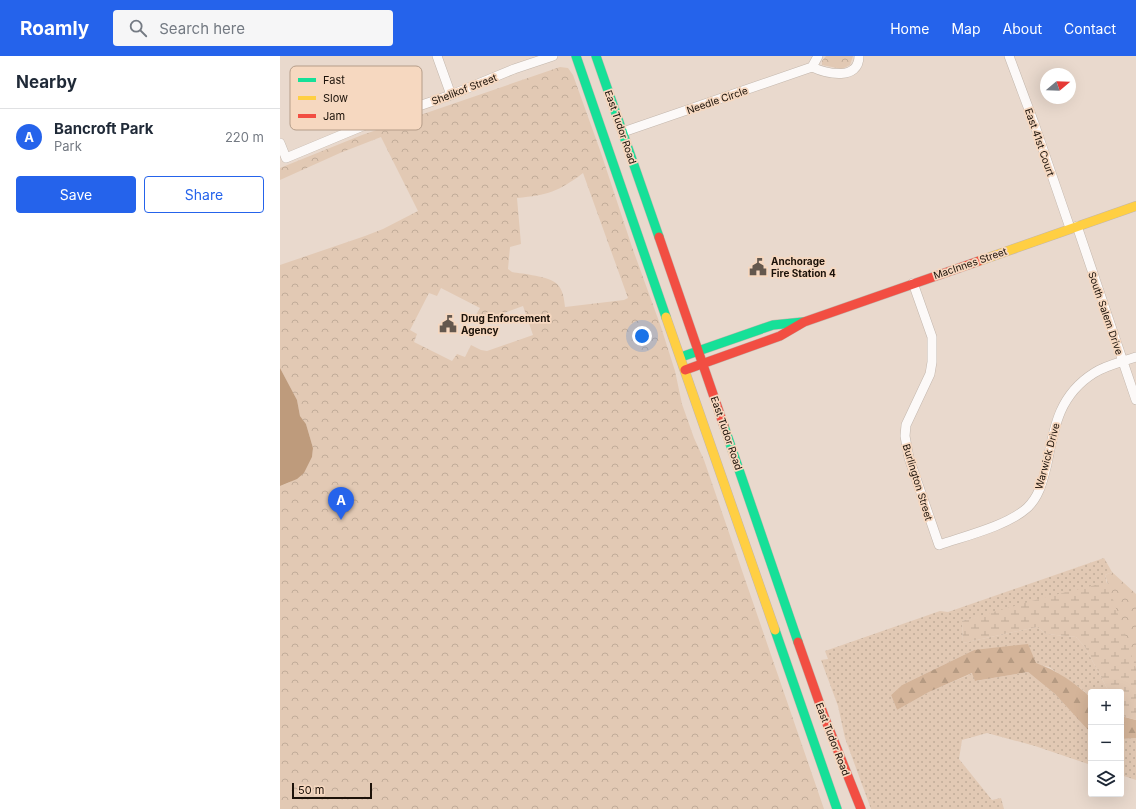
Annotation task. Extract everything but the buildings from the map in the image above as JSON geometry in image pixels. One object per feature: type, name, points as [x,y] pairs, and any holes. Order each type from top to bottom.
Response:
[{"type":"main road","name":"East Tudor Road","points":[[576,56],[837,809]]},
{"type":"main road","name":"East Tudor Road","points":[[596,56],[824,716],[861,809]]},
{"type":"main road","name":"MacInnes Street","points":[[686,370],[780,336],[804,322],[1136,206]]},
{"type":"main road","name":"MacInnes Street","points":[[681,357],[777,324],[804,322]]},
{"type":"street","points":[[437,56],[451,95]]},
{"type":"street","name":"Shelikof Street","points":[[422,105],[451,95],[514,69],[553,56]]},
{"type":"street","points":[[818,56],[812,67],[828,72],[844,74],[852,71],[856,67],[859,56]]},
{"type":"street","name":"East 41st Court","points":[[1009,56],[1073,227]]},
{"type":"street","name":"Needle Circle","points":[[623,132],[812,67]]},
{"type":"street","name":"Shelikof Street","points":[[280,143],[286,158],[353,130]]},
{"type":"street","name":"South Salem Drive","points":[[1073,227],[1136,400]]},
{"type":"street","name":"Burlington Street","points":[[913,283],[932,337],[932,362],[930,374],[906,425],[904,436],[909,458],[939,545]]},
{"type":"street","name":"Warwick Drive","points":[[939,545],[1009,521],[1028,507],[1034,499],[1044,479],[1054,425],[1066,401],[1075,388],[1094,373],[1136,357]]},
{"type":"green space","points":[[826,56],[853,56],[850,65],[842,69],[822,65],[822,61]]},
{"type":"green space","points":[[560,67],[568,68],[573,75],[601,153],[632,247],[661,327],[675,371],[682,404],[694,438],[704,460],[824,809],[280,809],[280,486],[304,473],[312,457],[313,448],[306,424],[300,416],[297,400],[280,368],[280,265],[383,229],[418,211],[381,137],[340,153],[280,180],[280,168],[377,130],[422,130],[422,114]],"holes":[[[583,173],[628,298],[624,300],[565,307],[562,292],[559,286],[553,281],[542,277],[512,272],[508,269],[510,247],[521,244],[517,198],[537,196],[552,192]],[[441,288],[480,308],[476,315],[485,320],[523,306],[533,335],[487,351],[471,345],[465,357],[457,354],[452,361],[414,342],[417,334],[410,330],[429,293],[437,296]]]},
{"type":"green space","points":[[1104,558],[1112,572],[1105,575],[1107,584],[962,621],[963,643],[1037,627],[1046,634],[1076,637],[1085,647],[1107,689],[1088,689],[1088,695],[1049,667],[974,650],[902,685],[891,695],[897,710],[929,692],[973,673],[976,681],[1028,672],[1055,694],[1088,729],[1088,764],[1035,746],[987,733],[962,740],[959,759],[992,800],[1001,798],[1004,809],[871,809],[845,738],[838,706],[821,660],[828,659],[825,651],[940,611],[948,612]]},
{"type":"green space","points":[[1112,572],[1136,594],[1136,669],[1105,575]]},
{"type":"green space","points":[[1104,583],[1116,584],[1136,603],[1136,720],[1124,717],[1124,689],[1107,689],[1085,647],[1076,637],[1046,634],[1037,627],[963,643],[962,621],[1046,597]]},
{"type":"green space","points":[[1028,644],[1036,663],[1051,669],[1079,687],[1088,695],[1088,729],[1055,694],[1028,672],[975,681],[972,673],[929,692],[897,710],[891,695],[902,685],[974,650]]},
{"type":"green space","points":[[1124,717],[1136,720],[1136,738],[1124,739]]},
{"type":"green space","points":[[1136,738],[1136,780],[1124,776],[1124,739]]},
{"type":"shaded area","points":[[280,368],[297,400],[300,416],[306,424],[313,448],[312,457],[304,473],[297,479],[280,486]]},
{"type":"traffic: fast","points":[[576,56],[666,317]]},
{"type":"traffic: fast","points":[[596,56],[659,237]]},
{"type":"traffic: fast","points":[[681,357],[773,325],[803,322]]},
{"type":"traffic: fast","points":[[724,426],[798,642]]},
{"type":"traffic: fast","points":[[775,630],[837,809]]},
{"type":"traffic: slow","points":[[979,261],[1136,206]]},
{"type":"traffic: slow","points":[[666,317],[775,630]]},
{"type":"traffic: jam","points":[[659,237],[724,426]]},
{"type":"traffic: jam","points":[[685,370],[780,336],[804,322],[979,261]]},
{"type":"traffic: jam","points":[[798,642],[824,716],[861,809]]},
{"type":"place","name":"Anchorage Fire Station 4","points":[[758,267]]},
{"type":"place","name":"Drug Enforcement Agency","points":[[448,324]]},
{"type":"place","name":"Bancroft Park","points":[[341,520]]}]
